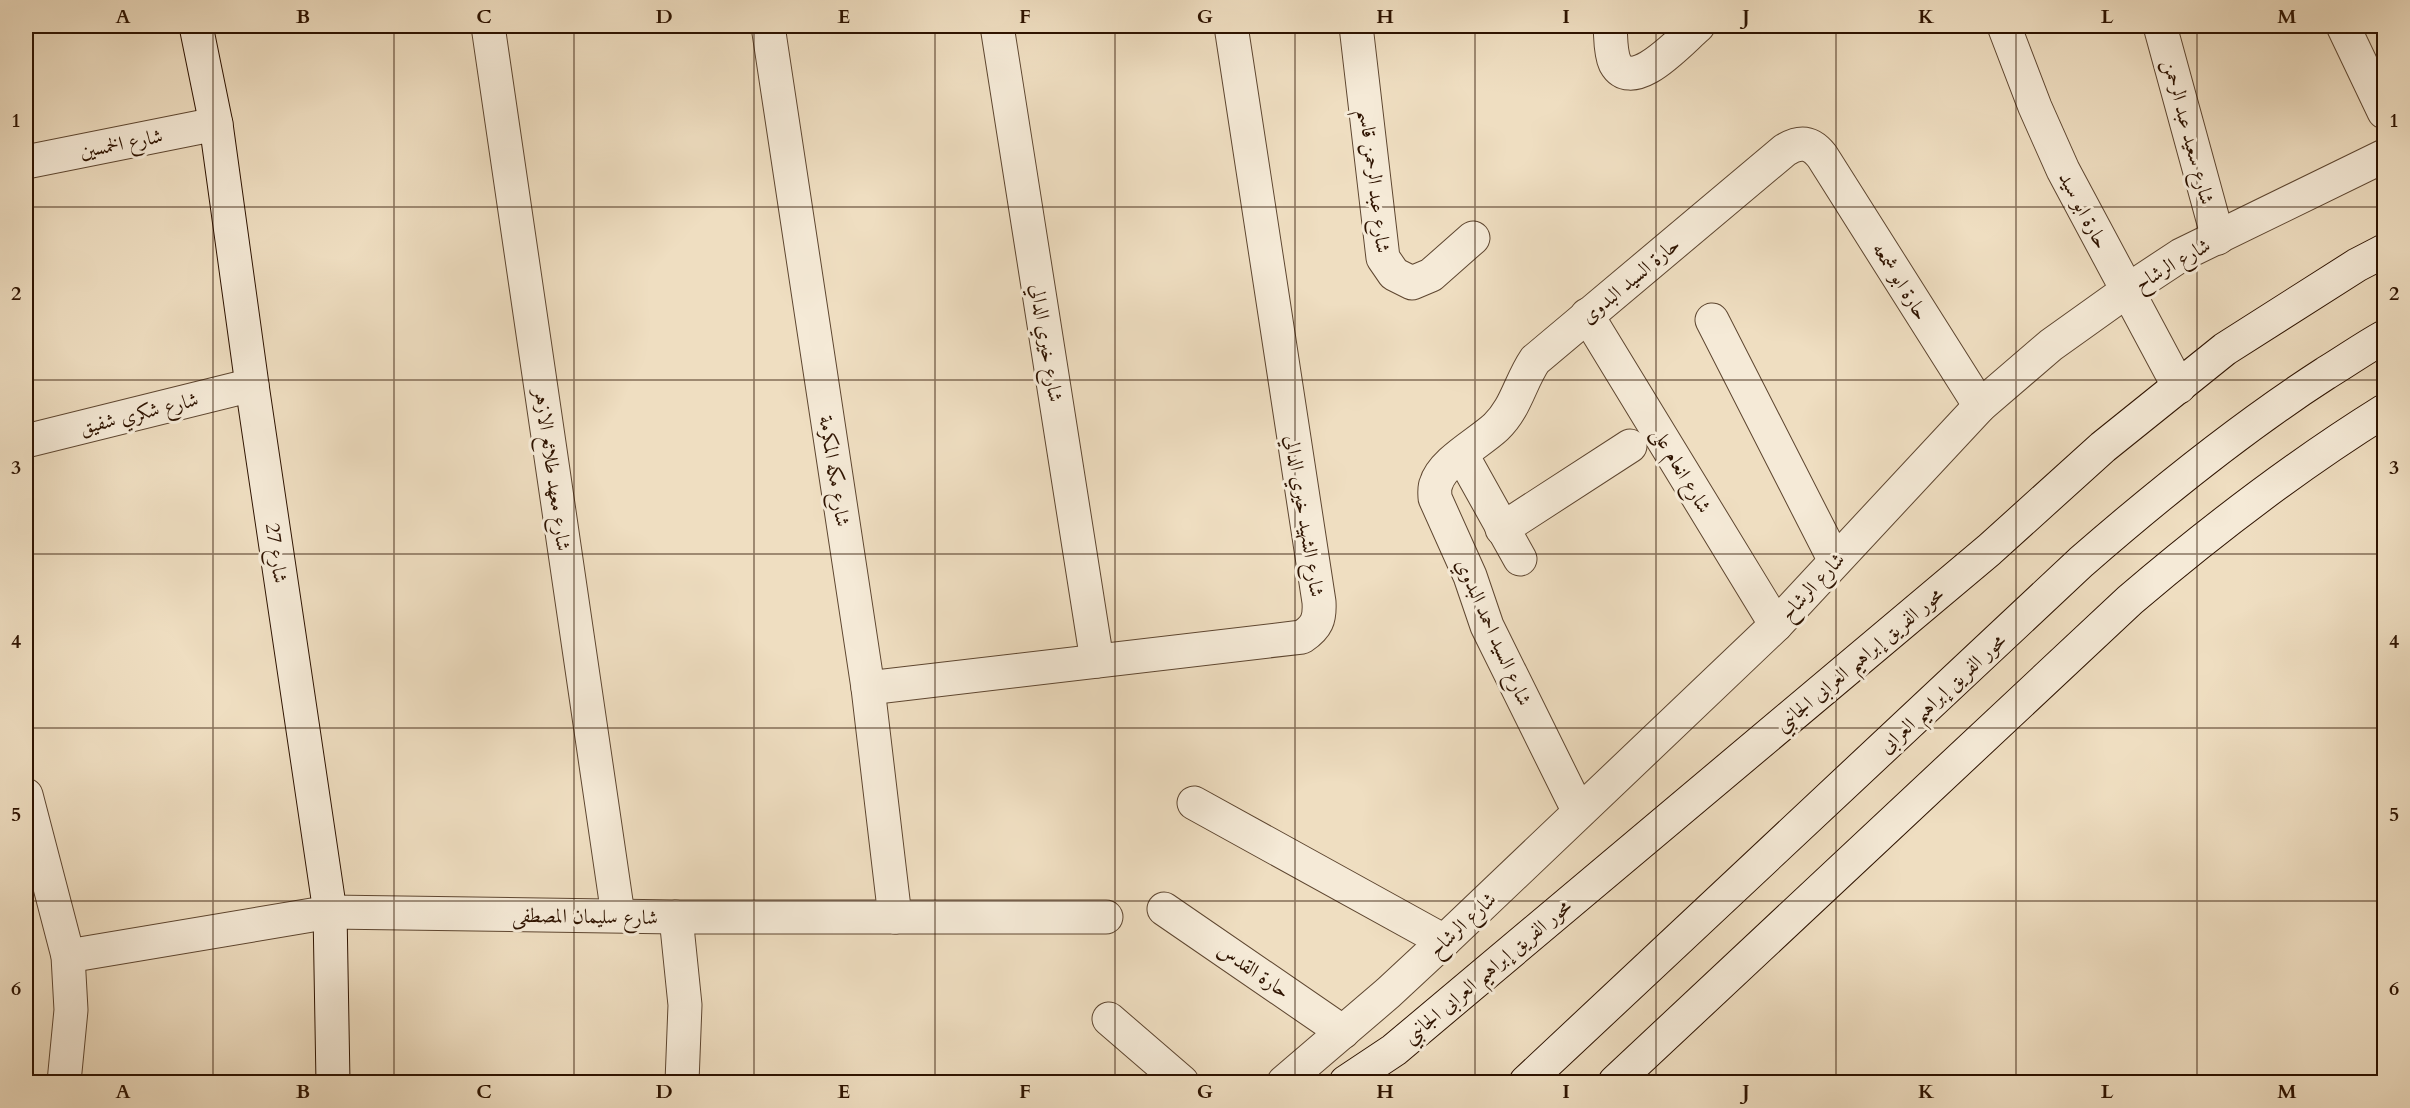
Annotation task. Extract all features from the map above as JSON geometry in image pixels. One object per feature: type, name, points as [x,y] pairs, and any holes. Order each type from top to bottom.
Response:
[{"type":"street","name":"شارع 27","points":[[196,26],[216,124],[330,912],[333,1083]]},
{"type":"street","name":"شارع معهد طلائع الازهر","points":[[488,26],[618,915]]},
{"type":"street","name":"شارع مكه المكرمة","points":[[768,26],[868,688],[895,917]]},
{"type":"street","name":"شارع خيري الدالي","points":[[997,26],[1097,661]]},
{"type":"street","name":"شارع الشهيد خيري الدالي","points":[[868,688],[1302,637],[1314,629],[1320,616],[1231,26]]},
{"type":"street","name":"شارع عبد الرحمن قاسم","points":[[1356,26],[1383,258],[1394,274],[1412,283],[1431,275],[1473,238]]},
{"type":"street","points":[[1610,26],[1612,54],[1616,65],[1625,72],[1636,74],[1647,69],[1698,26]]},
{"type":"street","name":"حارة ابو سيد","points":[[2004,26],[2063,170],[2094,232],[2128,290],[2179,387]]},
{"type":"street","name":"شارع سعيد عبد الرحمن","points":[[2160,26],[2218,238]]},
{"type":"street","points":[[2343,26],[2385,112]]},
{"type":"street","name":"شارع الخمسين","points":[[26,162],[216,124]]},
{"type":"street","name":"حارة السيد البدوى","points":[[1462,455],[1497,426],[1511,409],[1526,373],[1535,360],[1785,150],[1794,144],[1805,143],[1815,148],[1822,156]]},
{"type":"street","name":"حارة ابو شمعه","points":[[1822,156],[1980,406]]},
{"type":"street","name":"شارع الرشاح","points":[[1284,1083],[1444,941],[1776,626],[1980,406],[2051,345],[2181,255],[2385,156]]},
{"type":"street","name":"محور الفريق إبراهيم العرابى الجانبي","points":[[1346,1083],[1394,1050],[1989,550],[2103,447],[2225,349],[2357,265],[2385,251]]},
{"type":"street","name":"شارع انعام على","points":[[1587,315],[1776,626]]},
{"type":"street","points":[[1712,320],[1836,561]]},
{"type":"street","name":"محور الفريق إبراهيم العرابى","points":[[1526,1083],[2080,562],[2152,500],[2226,442],[2303,388],[2385,337]]},
{"type":"street","name":"شارع شكري شفيق","points":[[26,441],[252,385]]},
{"type":"street","points":[[1615,1083],[2130,600],[2198,542],[2270,487],[2385,411]]},
{"type":"street","points":[[1502,529],[1630,446]]},
{"type":"street","points":[[1462,455],[1520,559]]},
{"type":"street","name":"شارع السيد احمد البدوي","points":[[1462,455],[1442,473],[1436,484],[1435,498],[1470,576],[1486,626],[1579,813]]},
{"type":"street","points":[[26,795],[68,956],[71,1010],[64,1083]]},
{"type":"street","points":[[1194,803],[1444,941]]},
{"type":"street","name":"حارة القدس","points":[[1164,909],[1343,1032]]},
{"type":"street","name":"شارع سليمان المصطفى","points":[[68,956],[330,912],[676,917],[1106,917]]},
{"type":"street","points":[[676,917],[685,1005],[682,1083]]},
{"type":"street","points":[[1109,1018],[1182,1083]]}]
